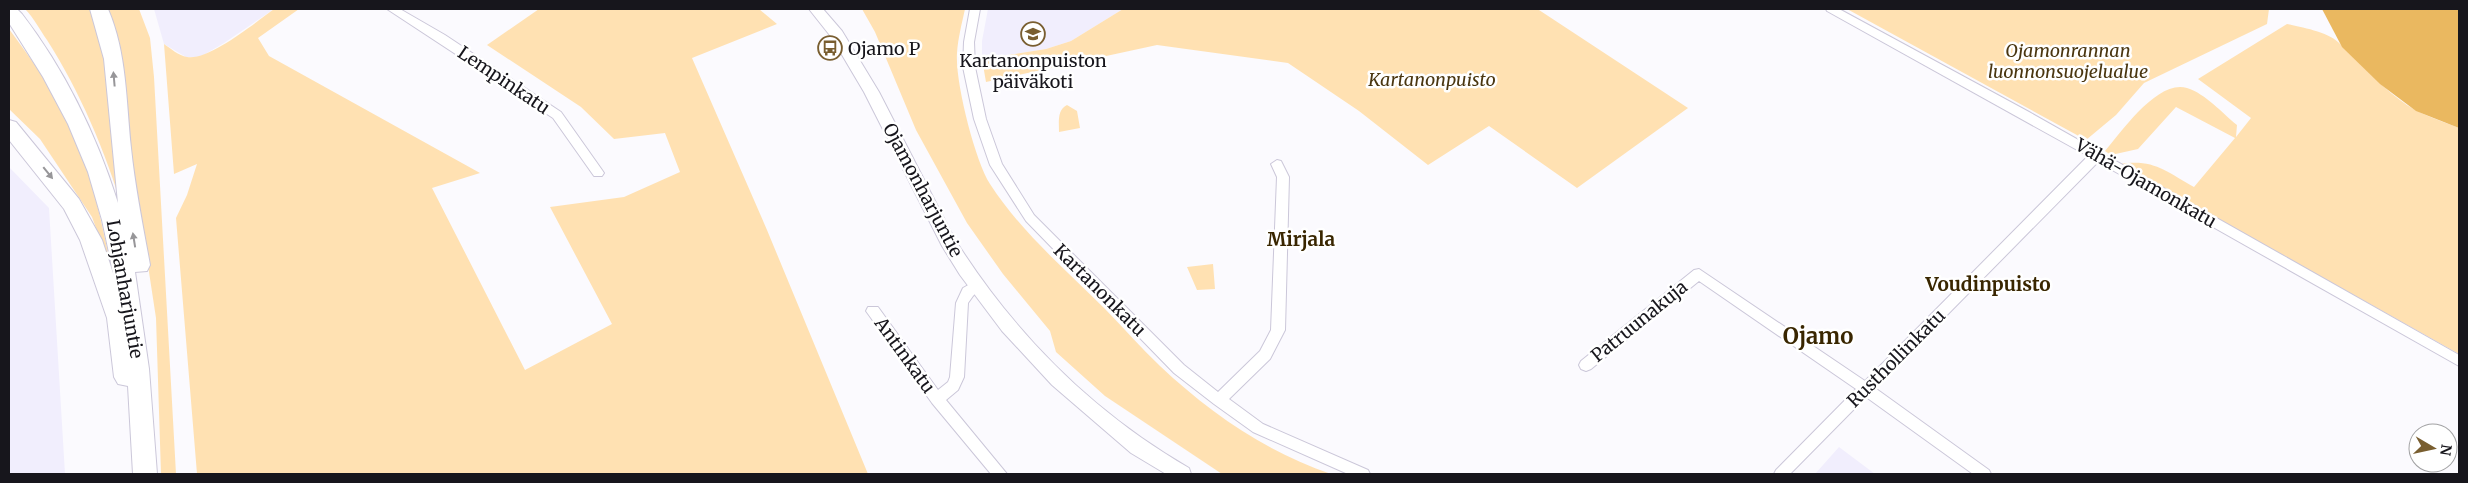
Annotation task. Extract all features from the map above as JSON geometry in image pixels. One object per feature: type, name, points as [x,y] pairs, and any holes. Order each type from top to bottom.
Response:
[{"type":"highway","points":[[99,9],[109,36],[121,154],[144,305],[140,393]]},
{"type":"highway","name":"Lohjanharjuntie","points":[[9,11],[41,56],[68,102],[107,195],[121,247],[132,310],[145,474]]},
{"type":"highway","points":[[9,127],[72,204],[91,240],[118,318],[126,374],[145,474]]},
{"type":"main road","name":"Ojamonharjuntie","points":[[816,9],[834,29],[883,113],[948,243],[1007,325],[1081,401],[1138,448],[1182,474]]},
{"type":"street","name":"Lempinkatu","points":[[392,9],[441,38],[557,115],[598,172]]},
{"type":"street","name":"Kartanonkatu","points":[[975,9],[969,42],[969,67],[980,119],[996,165],[1030,218],[1179,368],[1219,400],[1258,428],[1363,474]]},
{"type":"street","name":"Vähä-Ojamonkatu","points":[[1831,9],[2025,114],[2459,361]]},
{"type":"street","name":"Rusthollinkatu","points":[[1781,474],[2096,156]]},
{"type":"street","points":[[1219,400],[1265,355],[1278,330],[1283,177],[1277,164]]},
{"type":"street","name":"Patruunakuja","points":[[1586,365],[1699,274],[1866,389]]},
{"type":"street","name":"Antinkatu","points":[[937,399],[952,386],[957,377],[962,303],[968,292],[977,285]]},
{"type":"street","name":"Antinkatu","points":[[873,311],[937,399],[1000,474]]},
{"type":"street","points":[[1866,389],[1984,474]]},
{"type":"shaded area","points":[[154,9],[274,9],[200,57],[186,57],[164,44]]},
{"type":"shaded area","name":"Kartanonpuiston päiväkoti","points":[[988,9],[1123,9],[1071,41],[1046,49],[982,59],[982,41]]},
{"type":"shaded area","points":[[2322,9],[2459,9],[2459,128],[2416,111],[2380,84],[2342,47]]},
{"type":"shaded area","points":[[9,167],[49,208],[65,474],[9,474]]},
{"type":"shaded area","points":[[1839,447],[1875,474],[1815,474]]},
{"type":"green space","points":[[25,9],[91,9],[107,49],[123,211],[109,167],[81,101],[47,40]]},
{"type":"green space","points":[[107,9],[139,9],[150,38],[154,77],[176,474],[161,474],[156,318],[127,128],[120,45]]},
{"type":"green space","points":[[274,9],[299,9],[258,38],[269,56],[480,173],[432,188],[525,370],[612,324],[550,207],[624,197],[680,172],[665,133],[614,139],[581,107],[487,45],[539,9],[759,9],[777,24],[692,58],[767,230],[868,474],[197,474],[176,218],[187,195],[197,164],[174,174],[164,44],[178,54],[196,57],[232,39]]},
{"type":"green space","points":[[862,9],[965,9],[957,53],[959,82],[972,140],[978,157],[984,173],[1002,202],[1044,250],[1160,366],[1199,400],[1262,443],[1307,465],[1331,474],[1222,474],[1105,396],[1056,352],[1050,331],[1003,274],[967,223],[916,130],[875,32]]},
{"type":"green space","name":"Kartanonpuisto","points":[[1123,9],[1541,9],[1539,10],[1688,108],[1577,188],[1489,126],[1428,165],[1359,111],[1288,63],[1157,45],[986,82],[982,59],[1046,49],[1071,41]]},
{"type":"green space","name":"Ojamonrannan luonnonsuojelualue","points":[[1847,9],[2269,9],[2267,24],[2144,83],[2116,115],[2086,140]]},
{"type":"green space","points":[[2287,24],[2314,30],[2334,38],[2400,100],[2421,113],[2459,128],[2459,354],[2120,164],[2142,163],[2151,165],[2167,171],[2194,187],[2235,138],[2176,107],[2138,149],[2111,155],[2105,151],[2131,120],[2153,99],[2164,91],[2176,87],[2194,91],[2214,104],[2237,125],[2236,137],[2251,118],[2198,79]]},
{"type":"green space","points":[[9,29],[51,90],[72,129],[91,182],[112,272],[92,217],[40,139],[9,109]]},
{"type":"green space","points":[[1067,105],[1077,111],[1080,128],[1059,132],[1060,113]]},
{"type":"green space","points":[[1213,264],[1215,289],[1197,290],[1187,267]]},
{"type":"place","name":"Kartanonpuiston päiväkoti","points":[[1033,34]]},
{"type":"place","name":"Ojamo P","points":[[830,48]]},
{"type":"district","name":"Mirjala","points":[[1301,239]]},
{"type":"district","name":"Voudinpuisto","points":[[1988,284]]},
{"type":"district","name":"Ojamo","points":[[1818,336]]}]
